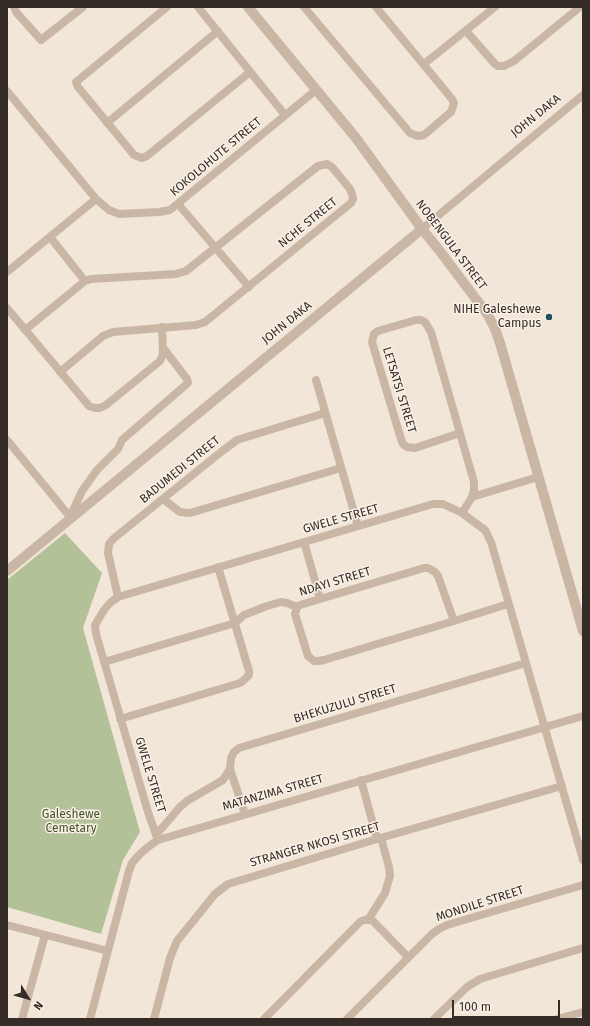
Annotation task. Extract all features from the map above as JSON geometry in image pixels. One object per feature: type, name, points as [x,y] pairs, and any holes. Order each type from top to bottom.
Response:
[{"type":"street","points":[[14,7],[16,12],[41,40],[83,7]]},
{"type":"street","points":[[167,7],[76,82],[78,87],[134,155],[142,158],[146,156],[250,72]]},
{"type":"street","points":[[198,7],[285,115]]},
{"type":"street","name":"NOBENGULA STREET","points":[[248,7],[356,138],[422,229],[488,315],[495,329],[583,631]]},
{"type":"street","points":[[304,7],[410,133],[418,136],[424,135],[451,112],[454,103],[424,64],[376,7]]},
{"type":"street","points":[[424,64],[466,32],[495,7]]},
{"type":"street","points":[[466,32],[495,64],[498,66],[504,66],[514,61],[580,7]]},
{"type":"street","points":[[107,123],[218,31]]},
{"type":"street","name":"KOKOLOHUTE STREET","points":[[7,91],[96,198],[109,210],[119,214],[170,210],[316,90]]},
{"type":"street","name":"JOHN DAKA","points":[[7,571],[583,95]]},
{"type":"street","name":"NCHE STREET","points":[[60,372],[108,333],[196,325],[205,322],[351,203],[353,199],[352,194],[350,189],[332,167],[327,164],[318,166],[193,266],[181,273],[91,279],[86,281]]},
{"type":"street","points":[[7,272],[96,198]]},
{"type":"street","points":[[178,204],[248,286]]},
{"type":"street","points":[[25,330],[86,281],[50,237]]},
{"type":"street","points":[[7,308],[89,406],[95,408],[100,408],[106,405],[157,364],[162,358],[164,349],[162,327]]},
{"type":"street","name":"LETSATSI STREET","points":[[460,433],[414,448],[406,447],[400,439],[372,342],[374,334],[378,331],[416,320],[425,322],[431,332],[460,433],[474,482],[472,497],[462,513]]},
{"type":"street","points":[[7,441],[70,518],[82,490],[97,470],[118,449],[122,440],[188,382],[164,349]]},
{"type":"street","points":[[316,380],[358,526]]},
{"type":"street","name":"BADUMEDI STREET","points":[[118,597],[108,553],[109,544],[237,440],[325,413]]},
{"type":"street","points":[[163,499],[180,512],[190,513],[341,468]]},
{"type":"street","points":[[472,497],[538,477]]},
{"type":"street","name":"GWELE STREET","points":[[157,838],[120,719],[96,634],[95,625],[104,610],[118,597],[433,504],[443,504],[462,513],[484,530],[488,536],[583,860]]},
{"type":"street","points":[[304,542],[320,598]]},
{"type":"street","points":[[120,719],[244,680],[249,675],[218,567]]},
{"type":"street","name":"NDAYI STREET","points":[[454,620],[438,576],[435,572],[428,568],[320,598],[297,607],[295,618],[308,656],[314,661],[324,660],[508,604]]},
{"type":"street","points":[[104,662],[235,623],[244,614],[282,602],[297,607]]},
{"type":"street","name":"BHEKUZULU STREET","points":[[230,769],[231,758],[234,752],[239,748],[526,663]]},
{"type":"street","name":"MATANZIMA STREET","points":[[90,1019],[131,867],[139,855],[157,838],[583,716]]},
{"type":"street","points":[[230,769],[245,814]]},
{"type":"street","points":[[157,838],[180,807],[187,801],[223,780],[230,769]]},
{"type":"street","points":[[361,780],[389,867],[390,876],[385,893],[368,920]]},
{"type":"street","name":"STRANGER NKOSI STREET","points":[[154,1019],[174,948],[182,934],[221,889],[228,884],[379,838],[562,786]]},
{"type":"street","name":"MONDILE STREET","points":[[347,1019],[432,934],[447,925],[583,885]]},
{"type":"street","points":[[264,1019],[360,922],[372,920],[408,957]]},
{"type":"street","points":[[7,925],[108,951]]},
{"type":"street","points":[[22,1019],[45,935]]},
{"type":"street","points":[[434,1019],[473,982],[583,948]]},
{"type":"street","points":[[557,1019],[583,1012]]},
{"type":"green space","name":"Galeshewe Cemetary","points":[[65,533],[102,573],[83,628],[140,832],[123,860],[101,934],[7,907],[7,580]]},
{"type":"place","name":"NIHE Galeshewe Campus","points":[[549,317]]}]
